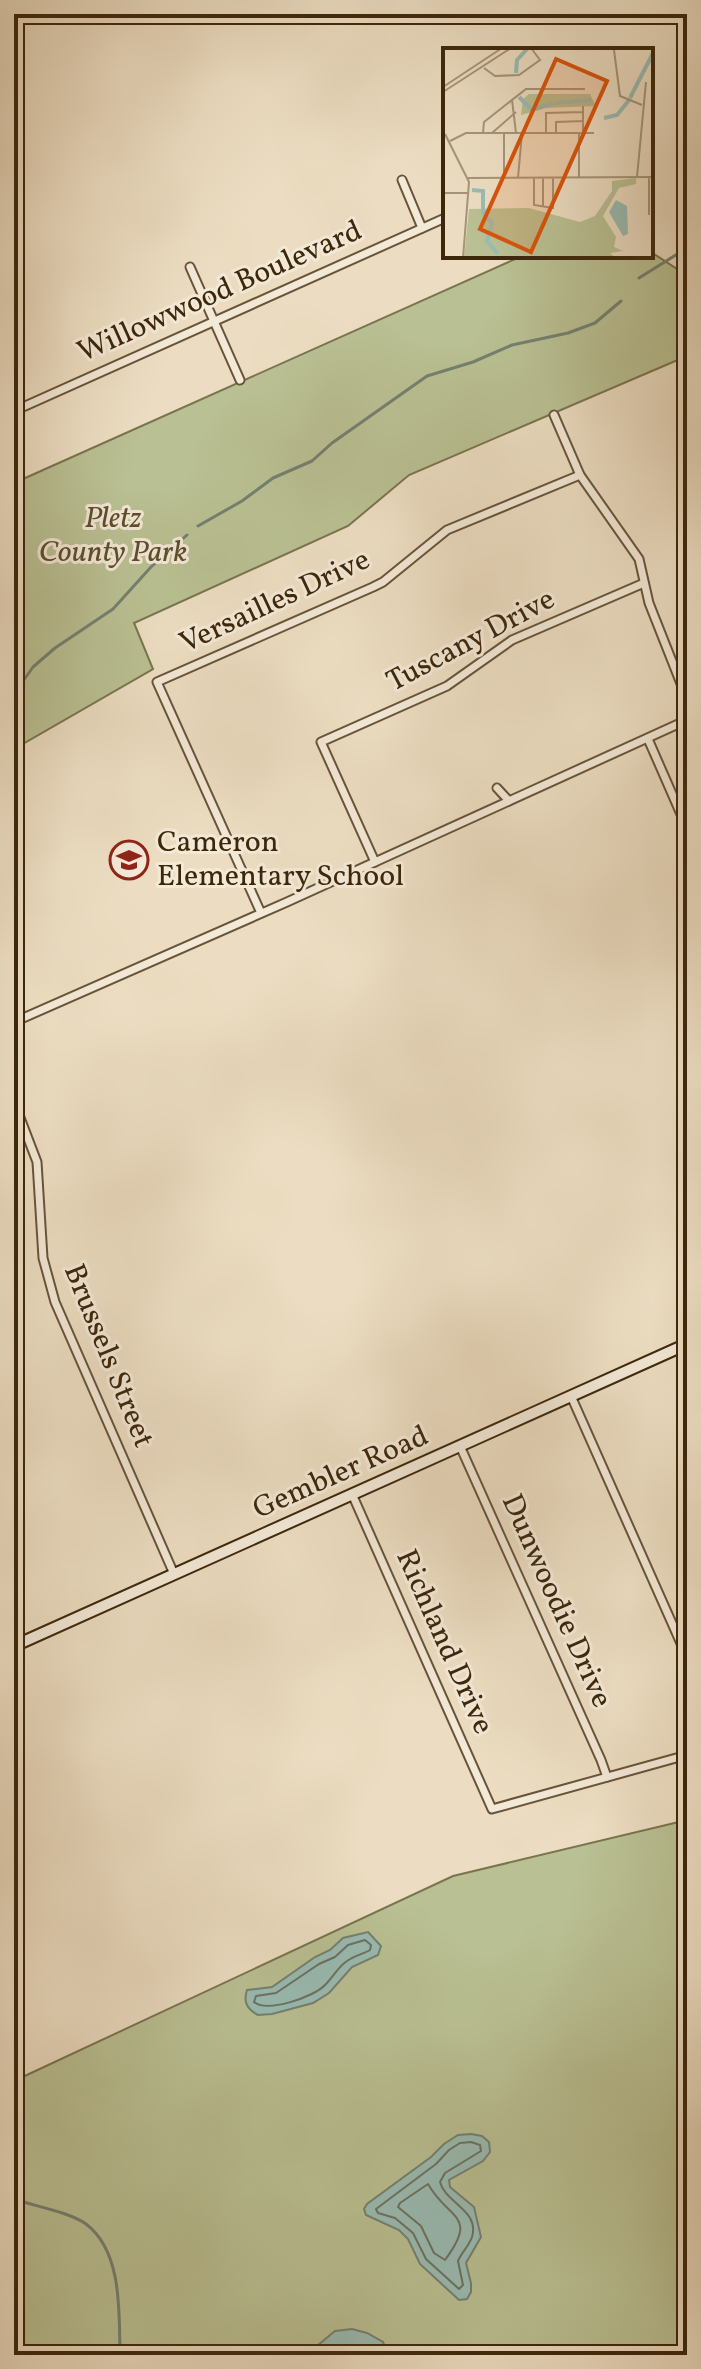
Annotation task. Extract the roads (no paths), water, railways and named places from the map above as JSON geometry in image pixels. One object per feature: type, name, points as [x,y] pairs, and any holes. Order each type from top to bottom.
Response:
[{"type":"main road","name":"Gembler Road","points":[[14,1646],[687,1344]]},
{"type":"street","points":[[402,180],[422,228]]},
{"type":"street","name":"Willowwood Boulevard","points":[[14,411],[443,219]]},
{"type":"street","points":[[190,267],[240,380]]},
{"type":"street","points":[[554,415],[580,475],[639,559],[661,637],[687,699]]},
{"type":"street","name":"Versailles Drive","points":[[261,913],[157,682],[373,587],[447,530],[580,475]]},
{"type":"street","name":"Tuscany Drive","points":[[375,862],[321,742],[447,686],[512,640],[644,583]]},
{"type":"street","points":[[14,1022],[687,720]]},
{"type":"street","points":[[648,739],[687,828]]},
{"type":"street","points":[[497,788],[509,801]]},
{"type":"street","name":"Brussels Street","points":[[14,1102],[37,1162],[43,1258],[55,1302],[174,1574]]},
{"type":"street","points":[[571,1396],[687,1657]]},
{"type":"street","name":"Dunwoodie Drive","points":[[460,1446],[607,1777]]},
{"type":"street","name":"Richland Drive","points":[[352,1494],[492,1809],[607,1777]]},
{"type":"street","points":[[607,1777],[687,1755]]},
{"type":"water","points":[[368,1932],[381,1946],[378,1955],[352,1967],[329,1993],[313,2003],[272,2014],[258,2015],[249,2008],[245,1998],[247,1990],[272,1987],[330,1950],[343,1938]]},
{"type":"water","points":[[458,2135],[482,2136],[489,2142],[490,2152],[483,2161],[449,2180],[450,2187],[474,2207],[481,2237],[466,2263],[471,2292],[467,2299],[459,2300],[420,2264],[408,2239],[399,2230],[366,2215],[364,2209],[444,2144]]},
{"type":"water","points":[[352,2329],[383,2342],[388,2355],[317,2355],[317,2346],[335,2331]]},
{"type":"waterway","points":[[639,278],[687,248]]},
{"type":"waterway","points":[[198,526],[242,501],[273,478],[312,461],[332,443],[427,376],[473,362],[512,345],[568,333],[595,323],[621,301]]},
{"type":"waterway","points":[[14,694],[33,667],[55,648],[113,609],[151,567],[187,535]]},
{"type":"waterway","points":[[14,2199],[70,2216],[86,2224],[98,2236],[113,2267],[120,2355]]},
{"type":"place","name":"Cameron Elementary School","points":[[129,860]]},
{"type":"park label","name":"Pletz County Park","points":[[113,536]]}]
